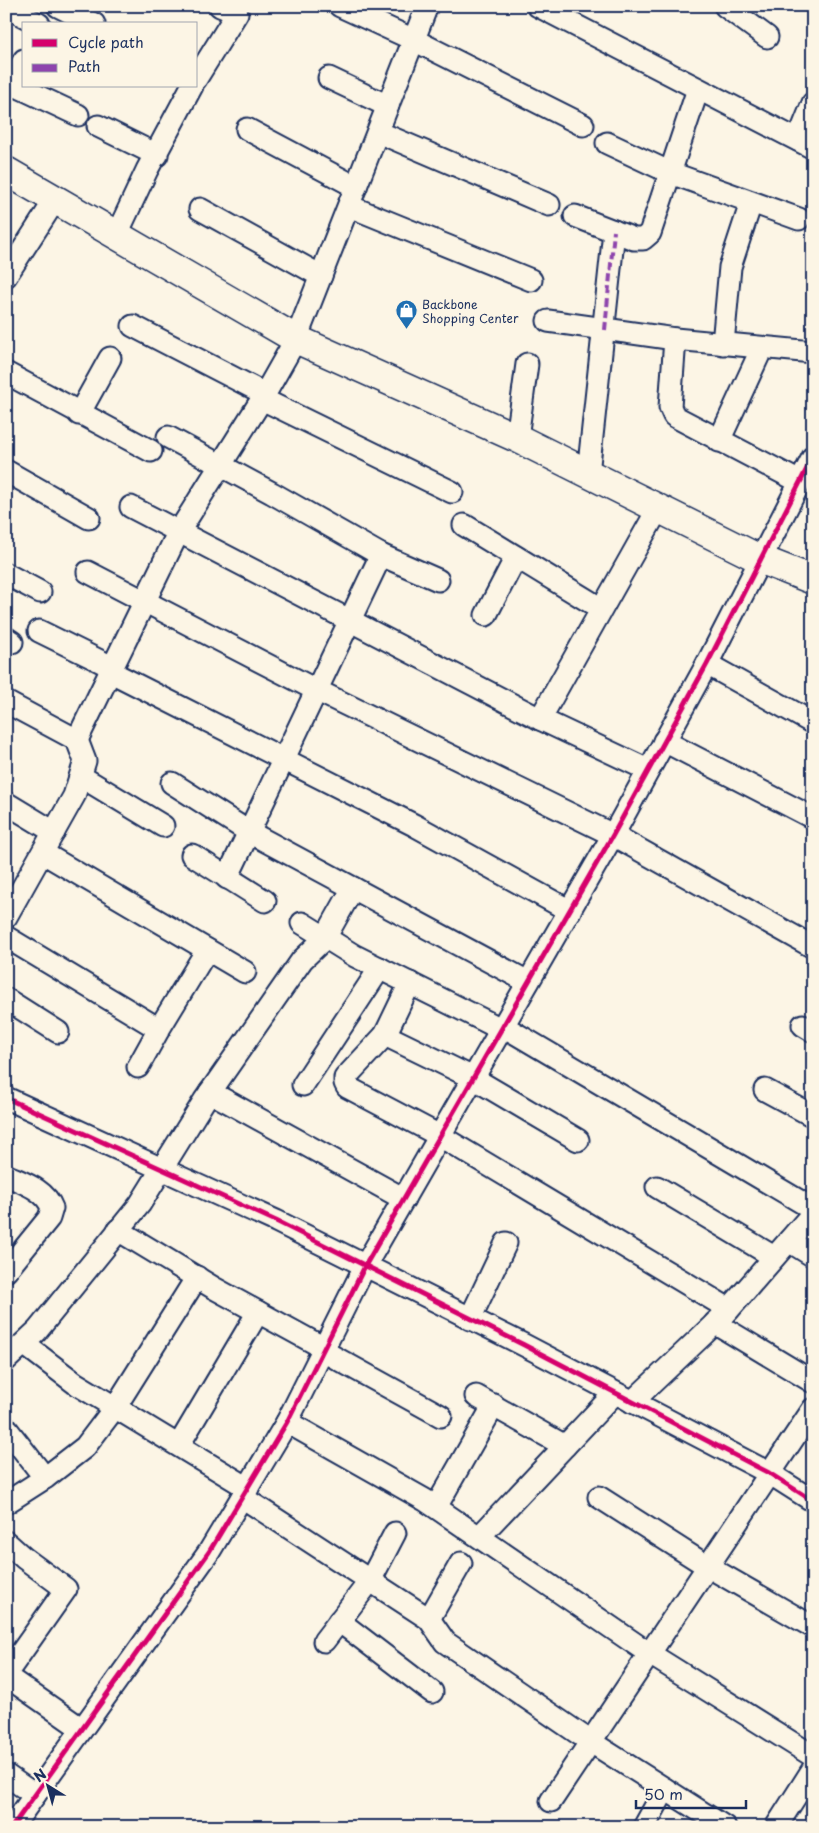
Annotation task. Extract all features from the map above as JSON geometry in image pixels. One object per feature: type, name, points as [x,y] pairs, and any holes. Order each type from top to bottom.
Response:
[{"type":"main road","points":[[6,171],[296,340],[516,438],[762,560],[813,580]]},
{"type":"street","points":[[45,22],[54,6]]},
{"type":"street","points":[[58,6],[90,22]]},
{"type":"street","points":[[340,6],[414,40],[583,125]]},
{"type":"street","points":[[77,740],[178,533],[264,396],[296,340],[427,6]]},
{"type":"street","points":[[538,6],[806,144],[813,103]]},
{"type":"street","points":[[725,6],[767,37]]},
{"type":"street","points":[[6,7],[35,22]]},
{"type":"street","points":[[198,71],[232,9]]},
{"type":"street","points":[[22,63],[8,87],[78,115]]},
{"type":"street","points":[[328,78],[388,106]]},
{"type":"street","points":[[117,234],[189,88]]},
{"type":"street","points":[[575,216],[634,239],[642,238],[650,233],[698,89]]},
{"type":"street","points":[[98,126],[157,155]]},
{"type":"street","points":[[247,129],[352,197],[531,280]]},
{"type":"street","points":[[378,132],[550,205]]},
{"type":"street","points":[[607,143],[671,173],[799,219]]},
{"type":"street","points":[[6,276],[54,200]]},
{"type":"street","points":[[722,344],[730,267],[751,203]]},
{"type":"street","points":[[200,209],[321,276]]},
{"type":"street","points":[[588,474],[605,330],[614,231]]},
{"type":"street","points":[[548,321],[675,339],[813,352]]},
{"type":"street","points":[[133,326],[264,396],[452,492]]},
{"type":"street","points":[[12,1827],[209,1552],[287,1422],[365,1266],[613,835],[707,664],[808,472],[720,440],[680,421],[671,412],[675,339]]},
{"type":"street","points":[[720,440],[762,348]]},
{"type":"street","points":[[78,414],[110,358]]},
{"type":"street","points":[[516,438],[527,364]]},
{"type":"street","points":[[6,373],[78,414],[151,451]]},
{"type":"street","points":[[168,437],[381,555],[438,580]]},
{"type":"street","points":[[6,471],[89,518]]},
{"type":"street","points":[[131,507],[540,719],[648,770]]},
{"type":"street","points":[[540,719],[600,608],[658,509]]},
{"type":"street","points":[[464,525],[600,608]]},
{"type":"street","points":[[227,878],[381,555]]},
{"type":"street","points":[[486,615],[516,557]]},
{"type":"street","points":[[88,572],[316,690],[613,835],[813,947]]},
{"type":"street","points":[[6,574],[40,592]]},
{"type":"street","points":[[39,632],[414,825],[570,910]]},
{"type":"street","points":[[707,664],[811,718]]},
{"type":"street","points":[[6,702],[77,740],[85,762],[82,777],[43,852],[12,891],[6,917]]},
{"type":"street","points":[[664,741],[813,818]]},
{"type":"street","points":[[82,777],[163,826]]},
{"type":"street","points":[[172,782],[249,832],[528,982]]},
{"type":"street","points":[[6,803],[54,832]]},
{"type":"street","points":[[43,852],[245,972]]},
{"type":"street","points":[[192,855],[265,901]]},
{"type":"street","points":[[6,1360],[37,1332],[140,1204],[210,1092],[302,960],[326,938],[353,888]]},
{"type":"street","points":[[302,923],[380,968],[502,1028],[813,1209]]},
{"type":"street","points":[[6,937],[159,1030]]},
{"type":"street","points":[[138,1067],[207,950]]},
{"type":"street","points":[[303,1084],[380,968]]},
{"type":"street","points":[[410,983],[386,1035],[345,1078],[344,1084],[440,1136],[722,1316],[813,1382]]},
{"type":"street","points":[[6,1000],[58,1032]]},
{"type":"street","points":[[386,1035],[473,1078],[578,1140]]},
{"type":"street","points":[[765,1090],[813,1116]]},
{"type":"street","points":[[210,1092],[404,1198]]},
{"type":"street","points":[[6,1098],[163,1168],[365,1266],[624,1397],[769,1473],[813,1501]]},
{"type":"street","points":[[6,1175],[38,1190],[49,1201],[52,1208],[49,1218],[6,1271]]},
{"type":"street","points":[[657,1187],[774,1257]]},
{"type":"street","points":[[480,1536],[565,1446],[722,1316],[813,1213]]},
{"type":"street","points":[[118,1230],[441,1416]]},
{"type":"street","points":[[789,1241],[813,1256]]},
{"type":"street","points":[[470,1319],[506,1243]]},
{"type":"street","points":[[6,1503],[45,1478],[85,1447],[116,1406],[197,1277]]},
{"type":"street","points":[[179,1445],[258,1312]]},
{"type":"street","points":[[24,1344],[76,1383],[179,1445],[370,1581],[429,1619],[445,1642],[591,1742],[725,1827]]},
{"type":"street","points":[[436,1507],[485,1400],[565,1446]]},
{"type":"street","points":[[551,1801],[813,1409]]},
{"type":"street","points":[[287,1422],[436,1507],[650,1654],[813,1756]]},
{"type":"street","points":[[6,1428],[45,1478]]},
{"type":"street","points":[[599,1497],[707,1566],[813,1626]]},
{"type":"street","points":[[324,1641],[370,1581],[395,1533]]},
{"type":"street","points":[[6,1542],[66,1589],[6,1675],[82,1729]]},
{"type":"street","points":[[429,1619],[461,1563]]},
{"type":"street","points":[[339,1621],[432,1692]]},
{"type":"street","points":[[776,1827],[813,1769]]},
{"type":"street","points":[[6,1775],[34,1795]]},
{"type":"street","points":[[644,1827],[664,1788]]},
{"type":"marked path","points":[[605,330],[614,231]]},
{"type":"cycle path","points":[[12,1827],[209,1552],[287,1422],[365,1266],[613,835],[707,664],[813,457]]},
{"type":"cycle path","points":[[6,1098],[276,1221],[524,1345],[769,1473],[813,1501]]},
{"type":"place","name":"Backbone Shopping Center","points":[[406,330]]}]
